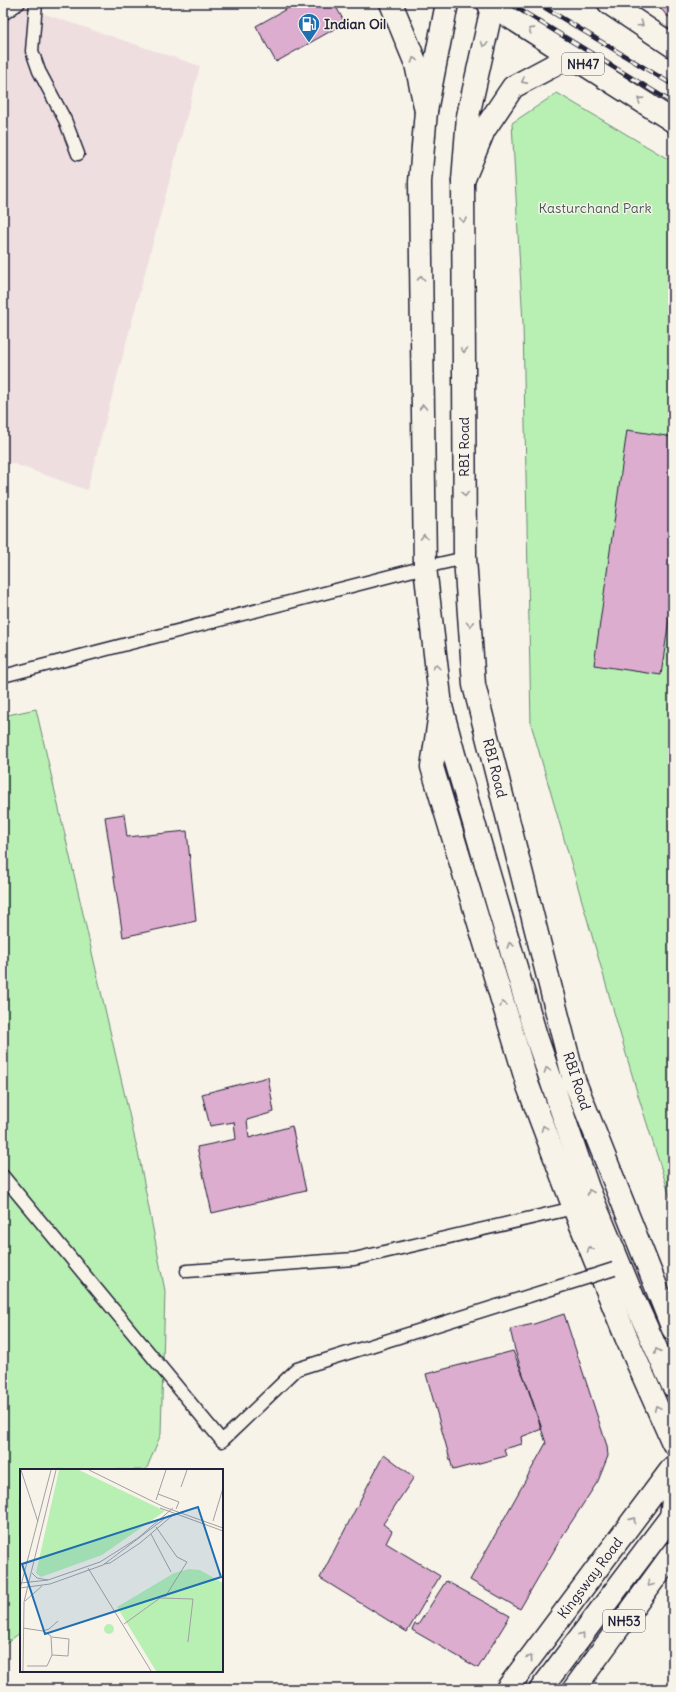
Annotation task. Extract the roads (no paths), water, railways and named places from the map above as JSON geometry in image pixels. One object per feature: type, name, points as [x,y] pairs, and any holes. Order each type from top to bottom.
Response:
[{"type":"main road","points":[[392,3],[416,64],[426,112]]},
{"type":"main road","points":[[447,3],[426,112],[420,182],[425,567],[441,706],[536,1036],[617,1268],[673,1386]]},
{"type":"main road","points":[[609,3],[673,46]]},
{"type":"main road","name":"NH47","points":[[491,4],[673,121]]},
{"type":"main road","name":"RBI Road","points":[[491,4],[468,116],[463,181],[465,558],[474,685],[574,1080],[673,1329]]},
{"type":"main road","points":[[463,181],[484,130],[513,87],[571,56]]},
{"type":"main road","points":[[441,706],[432,768],[528,1086],[574,1208],[626,1337],[673,1443]]},
{"type":"main road","name":"Kingsway Road","points":[[507,1689],[673,1467]]},
{"type":"main road","points":[[541,1689],[672,1510]]},
{"type":"main road","name":"NH53","points":[[574,1689],[673,1553]]},
{"type":"lane","points":[[3,14],[19,3]]},
{"type":"lane","points":[[36,3],[32,51],[39,71],[66,120],[78,154]]},
{"type":"lane","points":[[3,676],[465,558]]},
{"type":"lane","points":[[3,1176],[222,1441],[297,1369],[617,1268]]},
{"type":"lane","points":[[187,1271],[354,1259],[574,1208]]},
{"type":"railway","points":[[509,3],[673,103]]},
{"type":"railway","points":[[537,3],[673,85]]},
{"type":"place","name":"Indian Oil","points":[[309,44]]},
{"type":"park label","name":"Kasturchand Park","points":[[595,208]]}]
